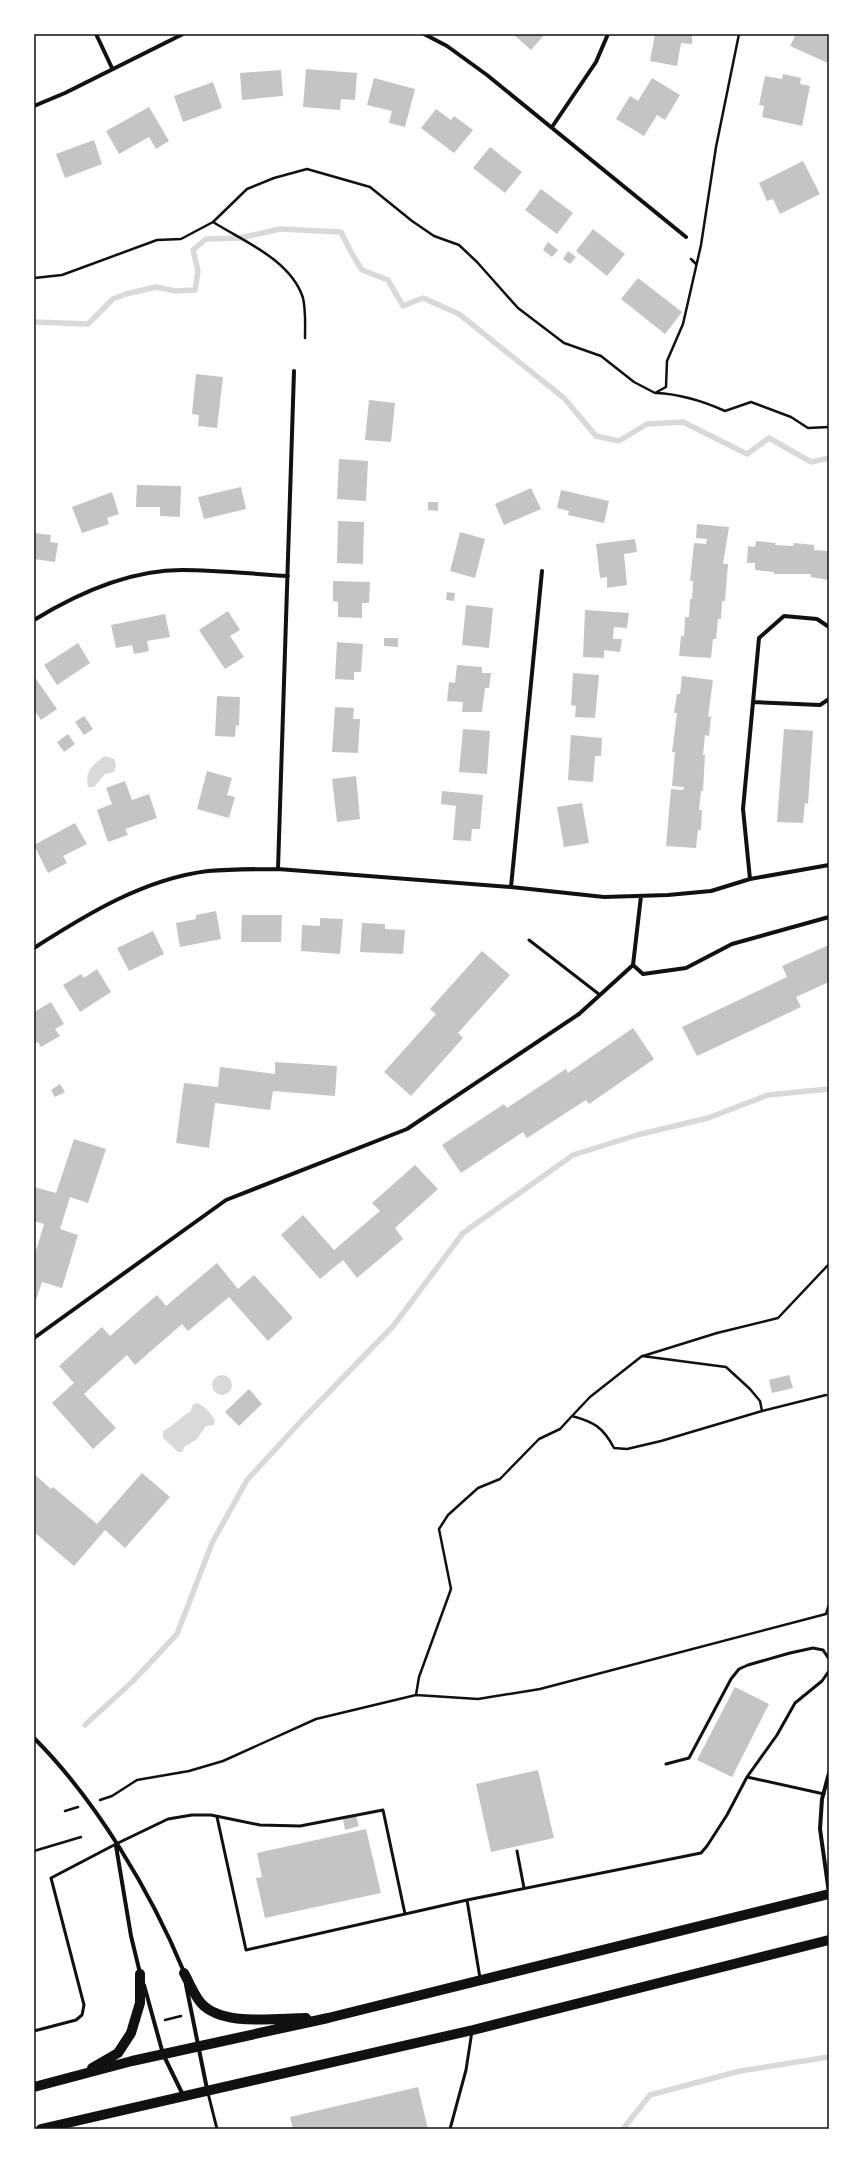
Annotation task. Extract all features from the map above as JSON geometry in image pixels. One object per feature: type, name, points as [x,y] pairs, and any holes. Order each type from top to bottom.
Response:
[{"type":"main road","points":[[34,2087],[163,2054],[328,2018],[829,1894]]},
{"type":"main road","points":[[41,2129],[208,2089],[473,2030],[829,1940]]},
{"type":"main road","points":[[184,1973],[200,2002],[208,2010],[226,2018],[328,2018]]},
{"type":"main road","points":[[81,2076],[118,2053],[131,2033],[140,2003],[140,1974]]},
{"type":"street","points":[[96,34],[112,68]]},
{"type":"street","points":[[34,106],[65,93],[112,68],[183,34]]},
{"type":"street","points":[[424,34],[447,46],[476,67],[686,237]]},
{"type":"street","points":[[552,127],[596,62],[608,34]]},
{"type":"street","points":[[278,869],[294,371]]},
{"type":"street","points":[[34,620],[81,594],[110,583],[138,575],[181,570],[288,576]]},
{"type":"street","points":[[511,887],[542,571]]},
{"type":"street","points":[[750,879],[743,809],[759,638],[784,616],[817,619],[829,627]]},
{"type":"street","points":[[753,702],[820,705],[829,699]]},
{"type":"street","points":[[34,948],[90,913],[125,895],[164,881],[207,872],[243,868],[278,869],[511,887],[604,897],[711,891],[750,879],[829,865]]},
{"type":"street","points":[[34,1338],[226,1200],[407,1129],[579,1014],[633,965],[641,896]]},
{"type":"street","points":[[633,965],[643,974],[686,968],[732,944],[829,917]]},
{"type":"street","points":[[34,1738],[70,1778],[116,1844],[166,1930],[184,1973],[208,2089]]},
{"type":"street","points":[[829,1773],[824,1794],[820,1829],[829,1894]]},
{"type":"street","points":[[116,1844],[131,1936],[140,1974],[163,2054],[183,2095]]},
{"type":"lane","points":[[529,940],[600,995]]},
{"type":"lane","points":[[666,1764],[688,1758],[695,1750],[731,1679],[739,1669],[790,1653],[813,1648],[823,1650],[829,1658]]},
{"type":"lane","points":[[217,1817],[246,1950],[467,1900],[700,1853],[707,1846],[727,1815],[747,1777],[777,1735],[795,1704],[822,1681],[829,1671]]},
{"type":"lane","points":[[747,1777],[824,1794]]},
{"type":"lane","points":[[34,2031],[76,2020],[82,2016],[84,2005],[52,1878],[116,1844],[168,1819],[192,1815],[211,1815],[260,1825],[300,1826],[383,1810],[405,1914]]},
{"type":"lane","points":[[517,1851],[524,1888]]},
{"type":"lane","points":[[467,1900],[480,1981]]},
{"type":"lane","points":[[450,2129],[466,2070],[473,2030]]},
{"type":"lane","points":[[208,2089],[217,2129]]},
{"type":"path","points":[[655,393],[666,387],[667,361],[683,324],[696,264],[716,147],[739,34]]},
{"type":"path","points":[[34,278],[62,275],[157,240],[181,239],[213,222],[247,189],[274,178],[307,169],[370,187],[434,236],[459,245],[518,308],[564,343],[601,356],[634,382],[655,393],[672,394],[710,404],[725,411],[751,402],[791,417],[808,428],[829,427]]},
{"type":"path","points":[[213,222],[274,259],[290,276],[302,297],[306,318],[304,338]]},
{"type":"path","points":[[691,259],[696,264]]},
{"type":"path","points":[[416,1695],[420,1677],[451,1589],[439,1529],[448,1515],[478,1488],[500,1479],[539,1439],[560,1429],[590,1397],[621,1371],[642,1356],[717,1333],[778,1318],[829,1264]]},
{"type":"path","points":[[642,1356],[726,1367],[760,1401],[762,1411]]},
{"type":"path","points":[[572,1416],[590,1421],[606,1432],[614,1448],[627,1449],[662,1441],[762,1411],[826,1395]]},
{"type":"path","points":[[112,1796],[138,1780],[189,1771],[223,1761],[316,1719],[416,1695],[478,1699],[540,1689],[826,1614],[829,1604]]},
{"type":"path","points":[[34,1851],[81,1837]]},
{"type":"path","points":[[163,2020],[182,2016]]},
{"type":"shaded area","points":[[105,756],[114,759],[116,765],[114,772],[105,774],[94,787],[88,787],[87,781],[90,768]]},
{"type":"shaded area","points":[[218,1375],[226,1375],[232,1381],[232,1389],[226,1395],[218,1395],[212,1389],[212,1381]]},
{"type":"shaded area","points":[[196,1403],[205,1407],[215,1420],[214,1425],[206,1426],[196,1440],[184,1447],[182,1452],[178,1452],[163,1438],[163,1431],[191,1411],[192,1406]]},
{"type":"building","points":[[513,34],[545,34],[531,50]]},
{"type":"building","points":[[655,34],[692,34],[692,44],[681,43],[677,66],[650,61]]},
{"type":"building","points":[[793,34],[829,34],[828,63],[790,46],[795,36]]},
{"type":"building","points":[[306,69],[357,73],[355,100],[341,99],[340,110],[303,107]]},
{"type":"building","points":[[281,70],[283,96],[242,100],[240,73]]},
{"type":"building","points":[[783,74],[801,78],[800,84],[810,86],[802,126],[762,117],[764,106],[759,105],[765,76],[782,79]]},
{"type":"building","points":[[374,78],[415,89],[405,127],[389,123],[392,111],[367,105]]},
{"type":"building","points":[[652,78],[680,95],[665,120],[657,115],[644,136],[616,119],[630,96],[638,101]]},
{"type":"building","points":[[213,82],[222,108],[183,122],[174,96]]},
{"type":"building","points":[[149,107],[169,141],[156,149],[149,137],[119,154],[106,131]]},
{"type":"building","points":[[436,109],[451,120],[454,116],[473,130],[454,153],[421,128]]},
{"type":"building","points":[[94,140],[102,164],[65,178],[56,154]]},
{"type":"building","points":[[490,147],[522,172],[505,193],[473,168]]},
{"type":"building","points":[[803,161],[820,194],[780,214],[773,199],[767,201],[759,183]]},
{"type":"building","points":[[541,189],[573,213],[557,234],[525,210]]},
{"type":"building","points":[[593,229],[625,254],[607,276],[576,251]]},
{"type":"building","points":[[548,242],[558,250],[552,257],[543,250]]},
{"type":"building","points":[[568,251],[576,257],[570,264],[563,259]]},
{"type":"building","points":[[638,278],[682,312],[665,334],[621,299]]},
{"type":"building","points":[[196,374],[223,377],[217,428],[198,426],[199,415],[192,414]]},
{"type":"building","points":[[369,400],[395,403],[391,442],[365,440]]},
{"type":"building","points":[[339,459],[368,461],[366,501],[337,499]]},
{"type":"building","points":[[137,485],[181,486],[180,517],[160,516],[160,507],[136,507]]},
{"type":"building","points":[[241,487],[246,509],[204,519],[198,497]]},
{"type":"building","points":[[531,488],[541,509],[504,525],[495,504]]},
{"type":"building","points":[[561,490],[609,501],[604,523],[568,515],[569,511],[557,508]]},
{"type":"building","points":[[112,492],[119,514],[107,518],[109,524],[82,533],[72,507]]},
{"type":"building","points":[[428,502],[438,502],[438,511],[428,510]]},
{"type":"building","points":[[338,521],[364,522],[363,564],[337,563]]},
{"type":"building","points":[[697,524],[729,527],[723,564],[728,564],[725,601],[722,601],[721,619],[718,619],[716,639],[713,639],[711,658],[679,656],[681,636],[684,636],[685,617],[689,617],[690,599],[692,599],[693,581],[690,581],[694,543],[706,544],[707,539],[696,538]]},
{"type":"building","points":[[460,532],[485,539],[475,578],[450,571]]},
{"type":"building","points":[[34,533],[51,535],[50,542],[58,543],[55,562],[34,559]]},
{"type":"building","points":[[635,539],[637,552],[624,554],[627,585],[607,588],[607,577],[600,578],[596,544]]},
{"type":"building","points":[[756,541],[776,543],[775,545],[793,546],[794,543],[814,545],[814,550],[829,551],[829,580],[811,577],[811,574],[774,574],[774,572],[755,570],[755,563],[747,563],[748,546],[755,547]]},
{"type":"building","points":[[333,581],[370,582],[369,603],[362,603],[362,618],[338,617],[338,602],[333,601]]},
{"type":"building","points":[[447,592],[455,593],[454,601],[446,600]]},
{"type":"building","points":[[466,605],[493,608],[489,648],[462,645]]},
{"type":"building","points":[[585,610],[629,613],[627,628],[614,627],[613,639],[622,639],[620,652],[604,650],[604,658],[583,657]]},
{"type":"building","points":[[228,611],[240,630],[230,636],[244,657],[225,669],[199,630]]},
{"type":"building","points":[[165,614],[170,637],[147,641],[149,651],[134,654],[132,645],[116,648],[111,625]]},
{"type":"building","points":[[384,638],[398,638],[398,647],[384,646]]},
{"type":"building","points":[[337,642],[363,644],[361,672],[354,672],[354,680],[335,679]]},
{"type":"building","points":[[78,643],[90,663],[57,685],[44,665]]},
{"type":"building","points":[[457,665],[482,667],[482,673],[491,673],[489,688],[485,688],[482,712],[462,712],[463,702],[447,701],[449,682],[455,683]]},
{"type":"building","points":[[573,673],[599,675],[595,718],[575,717],[576,706],[571,705]]},
{"type":"building","points":[[34,676],[57,709],[41,720],[34,710]]},
{"type":"building","points":[[682,676],[713,680],[708,717],[711,716],[709,736],[705,735],[703,755],[705,755],[703,791],[701,791],[699,810],[702,810],[701,830],[698,830],[696,848],[666,846],[671,789],[683,790],[684,787],[672,786],[675,752],[672,752],[677,713],[674,713],[677,694],[680,694]]},
{"type":"building","points":[[217,696],[240,697],[239,726],[236,725],[235,737],[215,736]]},
{"type":"building","points":[[335,707],[354,708],[353,719],[360,719],[358,753],[332,752]]},
{"type":"building","points":[[84,716],[93,729],[84,735],[75,722]]},
{"type":"building","points":[[463,729],[490,731],[487,774],[459,772]]},
{"type":"building","points":[[784,729],[813,731],[808,804],[805,803],[803,823],[777,822]]},
{"type":"building","points":[[68,734],[75,744],[64,752],[57,742]]},
{"type":"building","points":[[571,735],[602,738],[601,756],[595,756],[593,782],[568,780]]},
{"type":"building","points":[[207,771],[232,778],[227,795],[235,797],[229,818],[197,809]]},
{"type":"building","points":[[356,776],[360,819],[337,822],[332,779]]},
{"type":"building","points":[[125,781],[132,800],[149,794],[157,818],[125,829],[128,835],[108,842],[97,810],[112,804],[106,788]]},
{"type":"building","points":[[442,791],[483,795],[480,829],[472,829],[471,841],[453,840],[456,806],[441,804]]},
{"type":"building","points":[[582,803],[589,843],[564,847],[557,807]]},
{"type":"building","points":[[75,823],[87,844],[63,856],[67,863],[48,873],[34,845]]},
{"type":"building","points":[[216,911],[221,939],[180,947],[176,923],[196,919],[196,915]]},
{"type":"building","points":[[242,915],[282,915],[281,942],[241,942]]},
{"type":"building","points":[[320,918],[343,919],[340,954],[301,951],[302,925],[320,926]]},
{"type":"building","points":[[362,923],[385,924],[385,929],[405,930],[403,954],[360,952]]},
{"type":"building","points":[[153,931],[164,954],[129,971],[117,948]]},
{"type":"building","points":[[829,945],[829,982],[796,997],[801,1007],[697,1056],[682,1027],[787,977],[782,966]]},
{"type":"building","points":[[482,951],[510,975],[458,1033],[463,1038],[411,1096],[384,1072],[436,1014],[430,1009]]},
{"type":"building","points":[[97,969],[111,992],[80,1012],[63,985],[81,974],[84,978]]},
{"type":"building","points":[[51,1002],[64,1024],[55,1029],[60,1036],[41,1047],[38,1042],[34,1044],[34,1012]]},
{"type":"building","points":[[633,1028],[654,1059],[589,1104],[586,1100],[527,1138],[523,1132],[461,1173],[442,1145],[504,1104],[507,1108],[566,1069],[568,1073]]},
{"type":"building","points":[[275,1062],[337,1066],[335,1096],[273,1091],[270,1110],[215,1103],[209,1148],[176,1143],[184,1083],[218,1087],[220,1067],[275,1074]]},
{"type":"building","points":[[60,1084],[65,1092],[55,1097],[51,1090]]},
{"type":"building","points":[[74,1139],[106,1149],[88,1203],[70,1197],[60,1229],[78,1235],[62,1288],[42,1282],[34,1306],[34,1257],[44,1224],[34,1221],[34,1187],[56,1193]]},
{"type":"building","points":[[415,1165],[438,1189],[395,1228],[403,1239],[357,1278],[343,1260],[320,1279],[281,1235],[303,1215],[334,1250],[380,1211],[372,1203]]},
{"type":"building","points":[[217,1263],[238,1289],[254,1275],[293,1318],[268,1341],[229,1297],[188,1331],[182,1324],[135,1365],[127,1355],[84,1394],[116,1428],[93,1449],[52,1403],[74,1383],[59,1366],[102,1327],[110,1336],[157,1295],[166,1306]]},
{"type":"building","points":[[789,1375],[793,1388],[772,1393],[769,1380]]},
{"type":"building","points":[[249,1389],[262,1404],[239,1426],[225,1412]]},
{"type":"building","points":[[142,1473],[170,1497],[125,1548],[105,1530],[74,1566],[34,1532],[34,1474],[51,1489],[53,1487],[97,1524]]},
{"type":"building","points":[[735,1687],[769,1704],[732,1777],[697,1760]]},
{"type":"building","points":[[538,1770],[554,1838],[491,1852],[476,1784]]},
{"type":"building","points":[[356,1816],[359,1826],[345,1830],[343,1819]]},
{"type":"building","points":[[366,1829],[381,1893],[265,1918],[256,1878],[262,1877],[257,1853]]},
{"type":"building","points":[[418,2087],[428,2129],[293,2129],[290,2117]]},
{"type":"waterway","points":[[34,322],[88,324],[113,299],[126,294],[156,287],[175,291],[195,290],[198,271],[193,250],[206,239],[240,238],[280,229],[341,232],[362,270],[388,280],[403,306],[423,298],[459,314],[564,398],[596,436],[619,441],[647,424],[683,422],[747,454],[769,438],[811,462],[829,458]]},
{"type":"waterway","points":[[85,1725],[133,1681],[177,1634],[212,1543],[247,1480],[304,1418],[394,1325],[463,1233],[573,1155],[637,1135],[708,1118],[768,1095],[829,1089]]},
{"type":"waterway","points":[[623,2129],[650,2095],[740,2071],[829,2057]]}]
